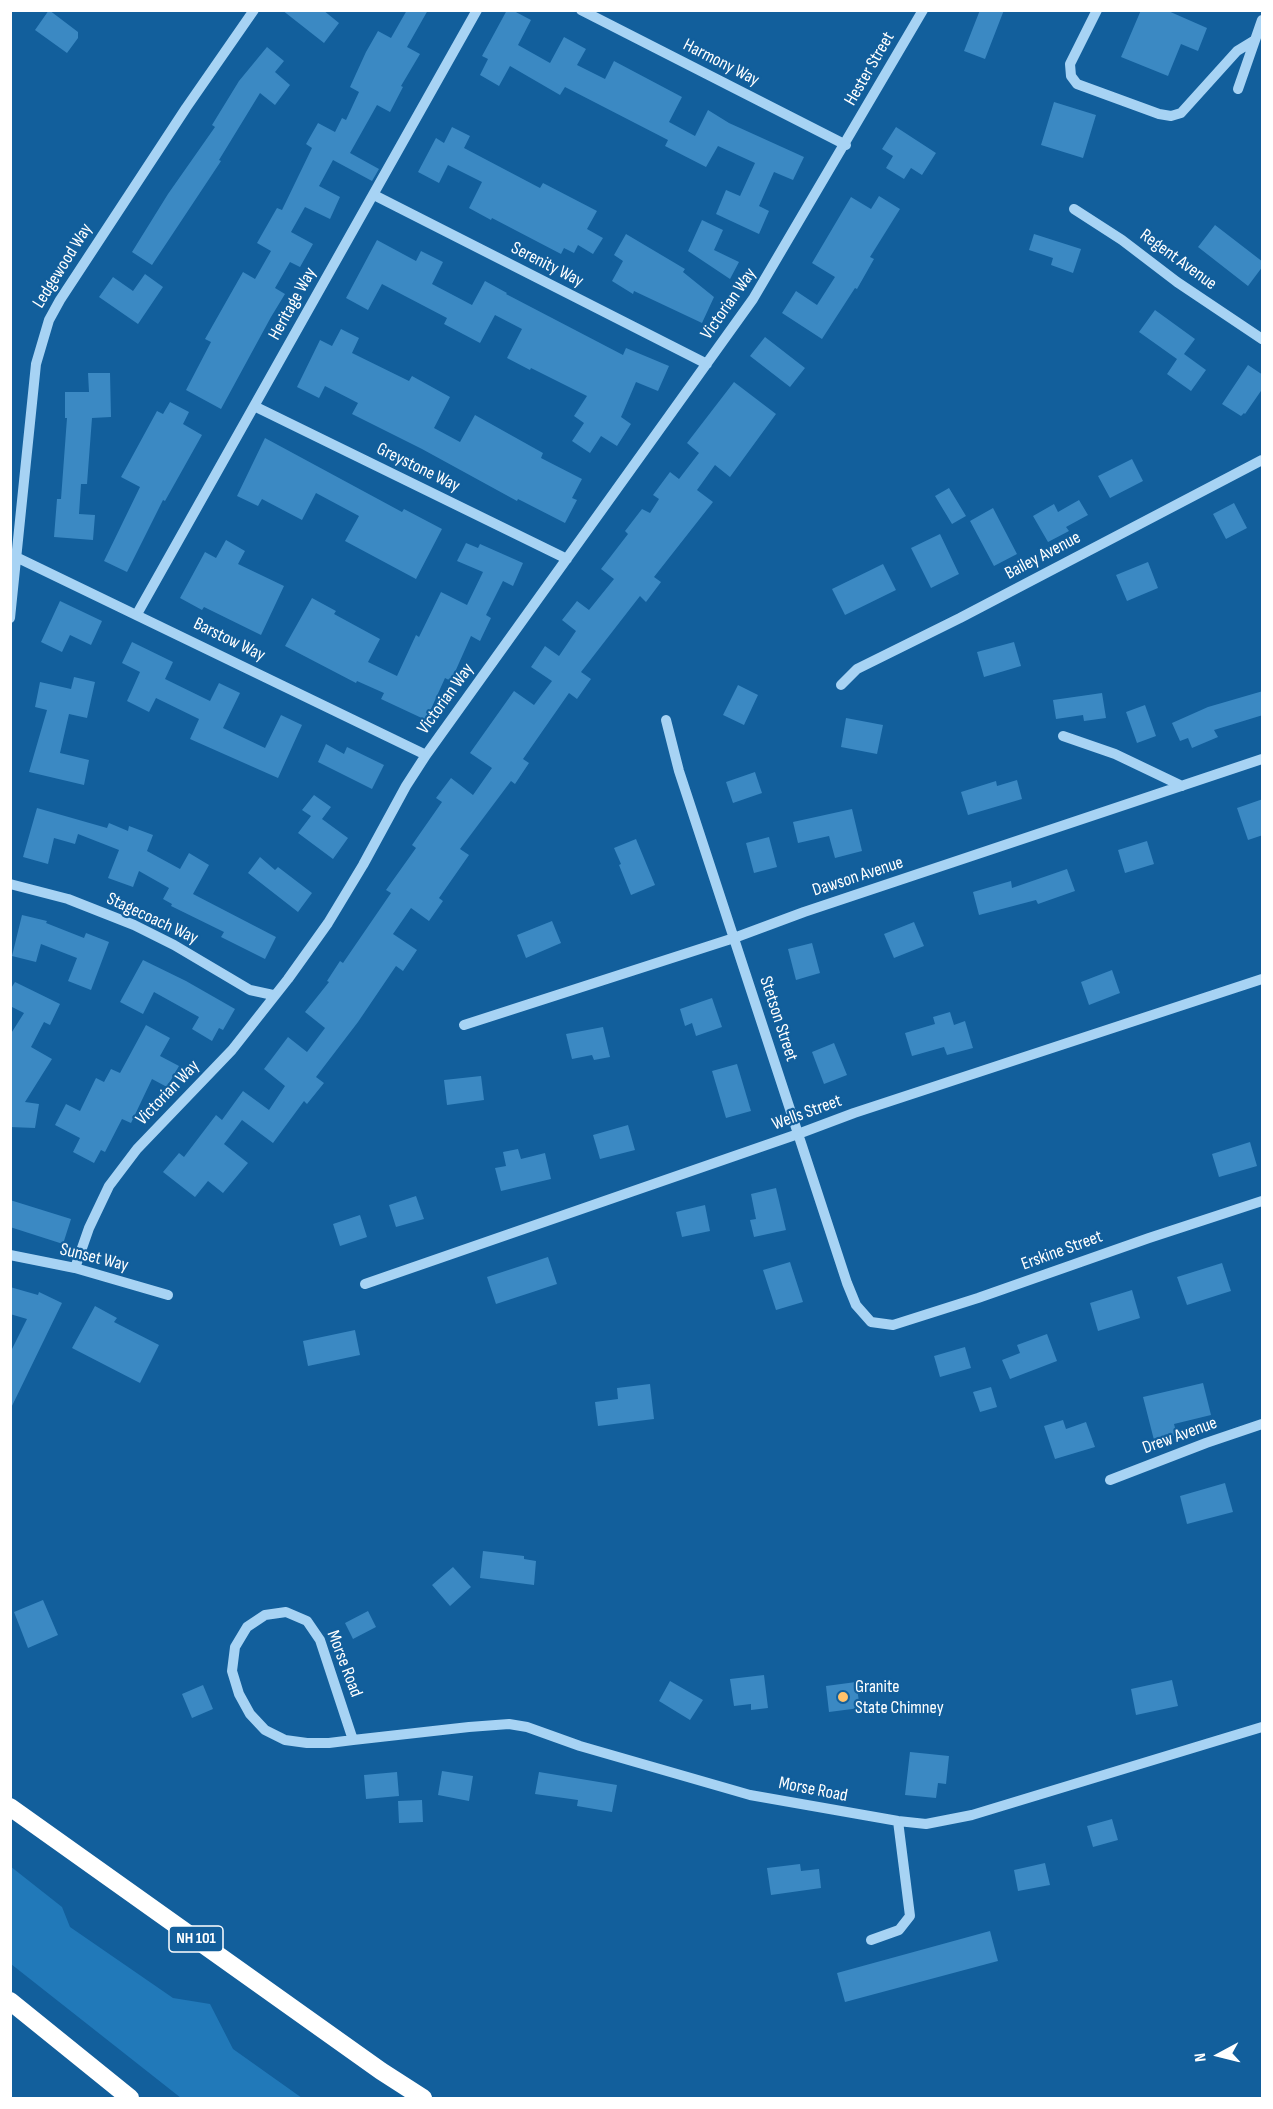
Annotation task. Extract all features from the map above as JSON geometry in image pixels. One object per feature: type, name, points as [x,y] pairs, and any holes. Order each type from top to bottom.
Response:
[{"type":"highway","name":"NH 101","points":[[10,1807],[381,2071],[423,2098]]},
{"type":"highway","points":[[10,2001],[130,2098]]},
{"type":"highway","points":[[381,2071],[415,2098]]},
{"type":"street","name":"Ledgewood Way","points":[[10,618],[36,364],[49,320],[186,108],[254,10]]},
{"type":"street","name":"Heritage Way","points":[[137,614],[477,10]]},
{"type":"street","name":"Harmony Way","points":[[581,10],[846,145]]},
{"type":"street","name":"Hester Street","points":[[846,145],[868,102],[923,10]]},
{"type":"street","points":[[1097,10],[1070,64],[1071,76],[1077,84],[1171,116],[1181,113],[1231,57],[1255,40]]},
{"type":"street","points":[[1238,89],[1263,20]]},
{"type":"street","name":"Victorian Way","points":[[75,1268],[89,1228],[109,1186],[137,1149],[232,1050],[328,923],[426,755],[770,273],[846,145]]},
{"type":"street","name":"Serenity Way","points":[[374,195],[706,364]]},
{"type":"street","name":"Regent Avenue","points":[[1074,209],[1263,339]]},
{"type":"street","name":"Greystone Way","points":[[254,406],[567,559]]},
{"type":"street","name":"Bailey Avenue","points":[[841,685],[857,669],[1263,460]]},
{"type":"street","name":"Barstow Way","points":[[16,557],[426,755]]},
{"type":"street","name":"Stetson Street","points":[[666,720],[679,771],[847,1283],[856,1305],[871,1322]]},
{"type":"street","points":[[1063,736],[1115,754],[1182,786]]},
{"type":"street","name":"Dawson Avenue","points":[[464,1025],[734,938],[804,912],[1263,759]]},
{"type":"street","name":"Stagecoach Way","points":[[10,884],[68,899],[134,925],[174,945],[250,990],[273,995]]},
{"type":"street","name":"Wells Street","points":[[365,1284],[854,1113],[1263,979]]},
{"type":"street","name":"Erskine Street","points":[[871,1322],[893,1325],[1263,1201]]},
{"type":"street","name":"Sunset Way","points":[[10,1255],[75,1268],[168,1295]]},
{"type":"street","name":"Drew Avenue","points":[[1110,1480],[1263,1424]]},
{"type":"street","name":"Morse Road","points":[[353,1740],[320,1640],[307,1621],[286,1612],[265,1615],[247,1627],[235,1647],[232,1671],[239,1694],[250,1714],[265,1730],[285,1740],[307,1743],[353,1740],[509,1724],[527,1727],[580,1746],[750,1795],[927,1824],[972,1815],[1263,1726]]},
{"type":"street","points":[[871,1940],[899,1930],[910,1916],[898,1821]]},
{"type":"shaded area","points":[[10,1866],[62,1907],[70,1927],[173,1998],[210,2004],[233,2049],[302,2098],[181,2098],[11,1964]]},
{"type":"building","points":[[49,10],[78,32],[78,38],[67,53],[35,30]]},
{"type":"building","points":[[282,10],[323,10],[339,23],[324,43]]},
{"type":"building","points":[[407,10],[428,10],[407,47],[420,54],[401,86],[403,87],[390,112],[377,105],[350,153],[379,169],[372,181],[333,160],[319,186],[340,197],[330,219],[305,207],[291,232],[313,244],[300,267],[290,262],[275,288],[285,294],[221,409],[186,390],[211,342],[205,339],[243,272],[255,279],[271,251],[257,243],[277,208],[282,210],[312,148],[306,144],[318,123],[335,132],[342,118],[346,120],[359,92],[350,87],[366,52],[378,31],[391,38]]},
{"type":"building","points":[[507,10],[512,10],[531,20],[518,45],[550,63],[564,37],[586,49],[577,65],[605,79],[614,61],[682,97],[669,122],[695,136],[708,110],[729,123],[804,157],[793,180],[774,172],[759,206],[769,211],[759,234],[716,214],[726,190],[740,196],[755,163],[718,146],[706,167],[665,146],[668,140],[565,87],[560,95],[510,66],[499,86],[480,75],[488,59],[482,56]]},
{"type":"building","points":[[980,10],[1004,10],[985,59],[964,51]]},
{"type":"building","points":[[1141,10],[1166,10],[1207,28],[1198,51],[1181,44],[1168,76],[1121,57]]},
{"type":"building","points":[[267,47],[284,61],[275,72],[290,85],[275,105],[260,93],[219,160],[221,161],[152,265],[132,252],[168,194],[215,127],[212,125],[239,81]]},
{"type":"building","points":[[1054,102],[1096,115],[1083,158],[1041,145]]},
{"type":"building","points":[[452,127],[470,136],[464,148],[540,188],[543,183],[597,211],[587,229],[603,238],[593,254],[578,245],[574,253],[564,248],[561,254],[469,208],[482,182],[448,165],[439,183],[418,172],[436,138],[444,143]]},
{"type":"building","points":[[896,127],[936,153],[922,175],[911,168],[904,179],[886,168],[893,156],[882,149]]},
{"type":"building","points":[[879,196],[900,209],[870,257],[874,259],[857,289],[855,288],[822,339],[782,313],[796,291],[817,305],[835,277],[812,263],[851,197],[871,209]]},
{"type":"building","points":[[702,220],[723,230],[714,250],[739,262],[730,279],[688,251]]},
{"type":"building","points":[[1215,225],[1263,262],[1263,266],[1248,286],[1198,247]]},
{"type":"building","points":[[626,234],[685,269],[683,272],[714,297],[702,323],[634,291],[633,294],[612,281],[623,261],[614,255]]},
{"type":"building","points":[[1034,234],[1081,249],[1073,273],[1051,265],[1053,258],[1029,250]]},
{"type":"building","points":[[377,240],[416,261],[421,251],[443,262],[432,284],[472,305],[485,281],[623,355],[626,348],[669,366],[658,391],[636,382],[621,417],[631,424],[617,446],[601,436],[590,453],[572,441],[584,423],[574,416],[587,396],[507,358],[522,329],[495,315],[480,343],[444,324],[447,318],[382,284],[368,310],[346,298]]},
{"type":"building","points":[[145,274],[163,287],[138,324],[99,297],[113,277],[133,291]]},
{"type":"building","points":[[1155,310],[1195,339],[1184,354],[1206,370],[1191,391],[1167,374],[1177,359],[1139,332]]},
{"type":"building","points":[[341,329],[359,338],[352,353],[409,381],[412,376],[450,397],[434,428],[460,442],[475,415],[543,453],[541,458],[582,479],[572,498],[577,500],[565,523],[518,499],[517,501],[352,414],[358,403],[325,386],[319,398],[297,387],[320,340],[332,346]]},
{"type":"building","points":[[765,337],[805,368],[790,387],[750,356]]},
{"type":"building","points":[[1248,365],[1263,375],[1263,388],[1245,414],[1241,416],[1222,404]]},
{"type":"building","points":[[88,373],[110,373],[111,417],[92,418],[87,484],[81,484],[79,514],[95,515],[93,540],[54,537],[57,499],[61,499],[67,418],[65,418],[65,392],[89,392]]},
{"type":"building","points":[[734,382],[776,414],[730,477],[715,465],[697,490],[713,502],[654,577],[661,582],[646,602],[640,596],[581,672],[591,679],[577,699],[569,693],[523,759],[529,763],[515,784],[511,781],[460,849],[469,855],[439,898],[443,901],[429,921],[411,908],[393,934],[417,950],[403,971],[396,966],[358,1022],[316,1077],[324,1083],[307,1104],[304,1101],[273,1143],[242,1120],[224,1144],[248,1163],[223,1193],[208,1181],[195,1197],[163,1172],[179,1153],[184,1157],[216,1115],[222,1120],[243,1091],[269,1110],[285,1086],[264,1069],[288,1037],[307,1052],[325,1028],[305,1012],[329,982],[327,981],[340,961],[343,963],[391,893],[386,890],[416,848],[412,845],[442,802],[436,798],[451,778],[473,795],[492,768],[470,753],[514,691],[534,705],[552,681],[531,667],[545,646],[559,656],[576,631],[562,620],[577,601],[589,610],[614,579],[601,569],[628,534],[625,531],[642,509],[650,513],[659,499],[653,495],[670,472],[679,479],[699,453],[687,443]]},
{"type":"building","points":[[170,402],[189,412],[183,424],[202,435],[165,501],[163,500],[127,572],[104,561],[140,487],[121,477],[157,411],[163,414]]},
{"type":"building","points":[[265,438],[402,512],[404,509],[442,529],[416,579],[345,541],[359,516],[316,493],[302,520],[262,499],[258,506],[237,496]]},
{"type":"building","points":[[1132,459],[1143,481],[1110,498],[1098,476]]},
{"type":"building","points":[[949,488],[966,516],[952,524],[935,496]]},
{"type":"building","points":[[1079,500],[1088,515],[1066,527],[1069,531],[1048,542],[1033,516],[1054,504],[1058,512]]},
{"type":"building","points":[[1234,503],[1247,528],[1226,539],[1213,514]]},
{"type":"building","points":[[993,508],[1017,554],[994,566],[970,521]]},
{"type":"building","points":[[940,534],[959,574],[931,588],[911,548]]},
{"type":"building","points":[[226,540],[245,551],[238,564],[284,586],[261,635],[180,598],[205,552],[216,558]]},
{"type":"building","points":[[466,543],[478,548],[480,544],[523,563],[513,586],[503,581],[486,615],[491,618],[480,641],[471,636],[451,681],[445,678],[426,720],[381,699],[384,693],[357,681],[356,683],[285,646],[312,598],[336,611],[334,614],[380,639],[368,662],[397,676],[416,635],[419,637],[441,592],[467,605],[483,572],[457,561]]},
{"type":"building","points":[[1148,562],[1158,588],[1127,601],[1116,575]]},
{"type":"building","points":[[883,564],[896,590],[845,615],[832,589]]},
{"type":"building","points":[[60,601],[102,621],[91,645],[70,635],[62,652],[41,642]]},
{"type":"building","points":[[132,642],[173,662],[165,679],[210,701],[219,683],[240,693],[223,728],[265,748],[281,715],[302,725],[278,778],[190,739],[199,719],[156,698],[149,712],[127,701],[140,672],[122,663]]},
{"type":"building","points":[[1014,642],[1021,666],[984,677],[977,652]]},
{"type":"building","points":[[74,677],[95,682],[87,718],[69,714],[60,753],[89,760],[84,785],[29,772],[47,710],[35,707],[40,682],[71,689]]},
{"type":"building","points":[[738,685],[758,695],[744,725],[723,715]]},
{"type":"building","points":[[1263,691],[1263,715],[1214,730],[1218,737],[1192,748],[1188,738],[1180,741],[1172,723],[1208,707]]},
{"type":"building","points":[[1102,693],[1106,718],[1084,721],[1083,715],[1056,719],[1053,700]]},
{"type":"building","points":[[1145,705],[1156,736],[1137,743],[1126,712]]},
{"type":"building","points":[[846,718],[883,725],[877,754],[841,747]]},
{"type":"building","points":[[326,744],[344,754],[347,747],[384,765],[372,789],[318,762]]},
{"type":"building","points":[[755,772],[762,793],[733,803],[726,782]]},
{"type":"building","points":[[1017,780],[1022,799],[968,815],[961,792],[996,781],[997,786]]},
{"type":"building","points":[[314,795],[331,807],[322,819],[348,838],[333,859],[298,833],[311,816],[302,810]]},
{"type":"building","points":[[1263,799],[1263,835],[1248,840],[1237,808]]},
{"type":"building","points":[[37,808],[107,828],[109,823],[128,831],[129,826],[153,835],[147,851],[180,869],[189,853],[209,865],[193,894],[276,937],[265,959],[221,937],[224,932],[171,906],[172,904],[163,899],[169,888],[139,871],[133,887],[108,878],[119,850],[78,834],[75,844],[54,838],[48,864],[23,857]]},
{"type":"building","points":[[852,809],[862,851],[835,858],[829,836],[798,843],[793,822]]},
{"type":"building","points":[[769,837],[777,867],[754,873],[746,843]]},
{"type":"building","points":[[636,839],[655,885],[631,895],[614,848]]},
{"type":"building","points":[[1147,841],[1154,864],[1125,873],[1118,850]]},
{"type":"building","points":[[260,857],[275,870],[278,867],[312,893],[298,912],[248,873]]},
{"type":"building","points":[[1067,869],[1075,891],[1038,904],[1036,900],[979,915],[973,892],[1011,881],[1012,888]]},
{"type":"building","points":[[22,915],[47,921],[46,923],[84,938],[86,933],[109,942],[91,990],[68,981],[77,958],[41,944],[36,962],[12,956]]},
{"type":"building","points":[[552,921],[561,943],[526,958],[517,935]]},
{"type":"building","points":[[914,922],[924,946],[894,958],[884,934]]},
{"type":"building","points":[[812,943],[820,973],[796,980],[788,949]]},
{"type":"building","points":[[143,960],[235,1009],[223,1030],[219,1028],[212,1041],[192,1029],[199,1017],[154,992],[143,1014],[120,1002]]},
{"type":"building","points":[[1112,970],[1120,993],[1089,1005],[1081,982]]},
{"type":"building","points":[[15,982],[60,1004],[50,1025],[44,1022],[31,1047],[52,1059],[25,1102],[39,1104],[35,1128],[10,1127],[10,1035],[24,1013],[10,1006],[10,990]]},
{"type":"building","points":[[712,998],[722,1027],[696,1036],[692,1023],[685,1026],[680,1009]]},
{"type":"building","points":[[950,1012],[954,1025],[965,1021],[973,1048],[947,1055],[944,1047],[912,1056],[905,1033],[935,1024],[933,1017]]},
{"type":"building","points":[[146,1025],[170,1038],[160,1056],[179,1066],[167,1087],[152,1079],[131,1123],[122,1119],[105,1152],[101,1150],[94,1163],[73,1152],[80,1138],[55,1125],[66,1104],[80,1111],[96,1078],[104,1082],[111,1069],[120,1073]]},
{"type":"building","points":[[603,1027],[610,1057],[594,1060],[592,1055],[572,1059],[566,1034]]},
{"type":"building","points":[[834,1043],[847,1075],[824,1084],[812,1052]]},
{"type":"building","points":[[737,1064],[751,1111],[726,1118],[712,1071]]},
{"type":"building","points":[[481,1076],[484,1100],[447,1105],[444,1080]]},
{"type":"building","points":[[628,1125],[635,1150],[600,1159],[593,1135]]},
{"type":"building","points":[[1250,1142],[1257,1166],[1219,1177],[1212,1154]]},
{"type":"building","points":[[518,1149],[521,1159],[545,1153],[551,1179],[501,1191],[495,1168],[506,1166],[503,1152]]},
{"type":"building","points":[[776,1188],[786,1230],[754,1237],[750,1220],[756,1219],[751,1194]]},
{"type":"building","points":[[416,1196],[424,1219],[396,1227],[389,1205]]},
{"type":"building","points":[[10,1200],[71,1219],[63,1244],[10,1227]]},
{"type":"building","points":[[705,1205],[710,1231],[682,1237],[676,1212]]},
{"type":"building","points":[[360,1215],[367,1237],[340,1246],[333,1224]]},
{"type":"building","points":[[548,1257],[557,1284],[496,1304],[487,1277]]},
{"type":"building","points":[[790,1262],[803,1302],[776,1310],[763,1270]]},
{"type":"building","points":[[1222,1263],[1231,1291],[1187,1305],[1177,1277]]},
{"type":"building","points":[[10,1287],[38,1295],[39,1292],[62,1303],[10,1410],[10,1353],[27,1319],[10,1314]]},
{"type":"building","points":[[1132,1290],[1140,1318],[1098,1331],[1090,1303]]},
{"type":"building","points":[[95,1306],[117,1318],[114,1322],[159,1345],[140,1383],[72,1348]]},
{"type":"building","points":[[355,1330],[360,1355],[308,1366],[303,1341]]},
{"type":"building","points":[[1047,1334],[1057,1361],[1010,1379],[1002,1360],[1020,1353],[1017,1345]]},
{"type":"building","points":[[965,1347],[971,1368],[940,1377],[934,1356]]},
{"type":"building","points":[[1203,1383],[1211,1415],[1174,1424],[1177,1435],[1154,1440],[1143,1397]]},
{"type":"building","points":[[650,1384],[654,1419],[598,1426],[595,1402],[618,1399],[617,1388]]},
{"type":"building","points":[[991,1387],[997,1407],[980,1412],[973,1392]]},
{"type":"building","points":[[1063,1420],[1066,1429],[1086,1422],[1095,1447],[1055,1459],[1044,1426]]},
{"type":"building","points":[[1225,1483],[1233,1512],[1187,1524],[1180,1496]]},
{"type":"building","points":[[483,1551],[524,1556],[524,1559],[536,1561],[534,1585],[480,1578]]},
{"type":"building","points":[[453,1567],[471,1587],[450,1606],[432,1585]]},
{"type":"building","points":[[43,1600],[58,1635],[28,1648],[14,1612]]},
{"type":"building","points":[[368,1611],[376,1627],[353,1639],[345,1623]]},
{"type":"building","points":[[764,1675],[768,1708],[751,1710],[751,1704],[734,1706],[730,1679]]},
{"type":"building","points":[[1172,1680],[1178,1706],[1136,1715],[1131,1689]]},
{"type":"building","points":[[670,1681],[703,1700],[690,1720],[659,1701]]},
{"type":"building","name":"Granite State Chimney","points":[[856,1682],[860,1708],[829,1712],[826,1686]]},
{"type":"building","points":[[203,1685],[213,1709],[192,1718],[182,1694]]},
{"type":"building","points":[[910,1752],[949,1756],[946,1784],[938,1783],[936,1798],[905,1795]]},
{"type":"building","points":[[442,1771],[473,1776],[469,1801],[438,1795]]},
{"type":"building","points":[[397,1772],[399,1796],[366,1799],[364,1775]]},
{"type":"building","points":[[539,1772],[617,1785],[612,1812],[577,1806],[578,1800],[535,1794]]},
{"type":"building","points":[[422,1800],[423,1822],[399,1823],[398,1801]]},
{"type":"building","points":[[1112,1819],[1118,1840],[1093,1847],[1087,1826]]},
{"type":"building","points":[[1045,1863],[1050,1885],[1018,1891],[1014,1870]]},
{"type":"building","points":[[800,1864],[801,1871],[819,1869],[821,1888],[771,1895],[767,1868]]},
{"type":"building","points":[[990,1931],[998,1961],[845,2002],[837,1973]]},
{"type":"place","name":"Granite State Chimney","points":[[843,1697]]}]
